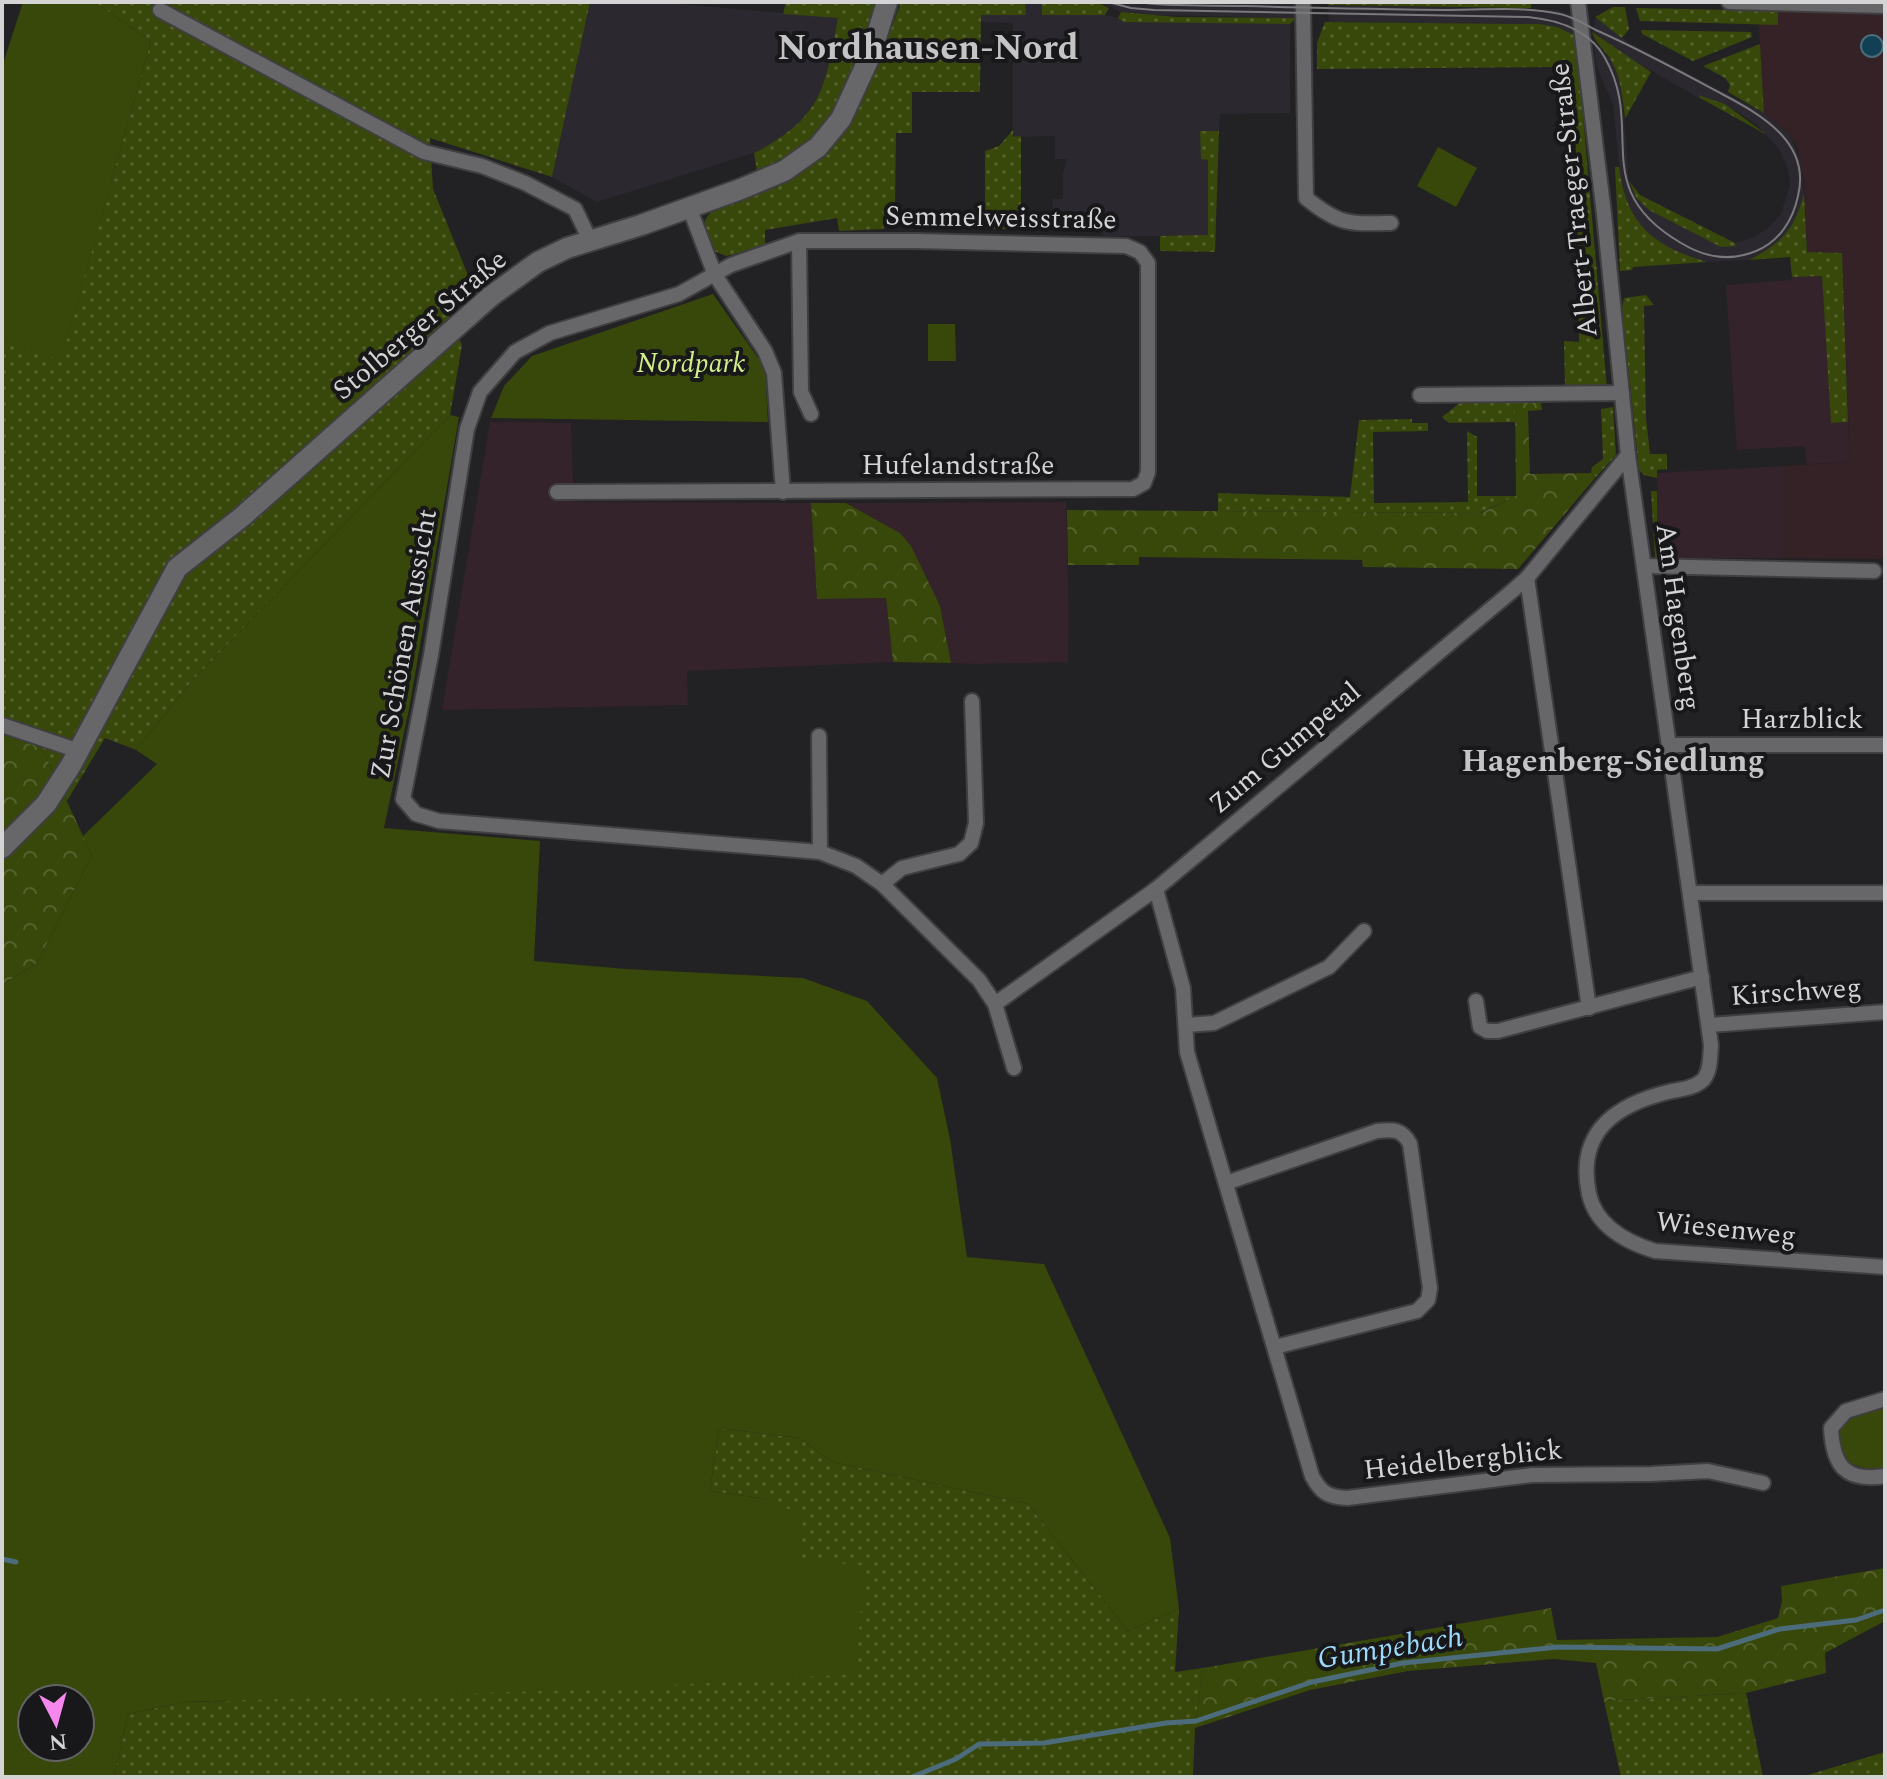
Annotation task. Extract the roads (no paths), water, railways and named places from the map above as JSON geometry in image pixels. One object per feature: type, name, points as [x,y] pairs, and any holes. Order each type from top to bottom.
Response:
[{"type":"main road","name":"Stolberger Straße","points":[[2,848],[46,804],[79,751],[177,568],[243,516],[491,296],[538,262],[567,248],[741,189],[784,171],[818,147],[841,119],[871,54],[887,2]]},
{"type":"street","points":[[1303,2],[1306,198],[1347,224],[1391,223]]},
{"type":"street","name":"Albert-Traeger-Straße","points":[[1578,2],[1628,455]]},
{"type":"street","points":[[1729,2],[1885,6]]},
{"type":"street","points":[[160,10],[424,152],[482,166],[525,183],[575,209],[590,240]]},
{"type":"street","points":[[689,207],[715,275],[765,351],[774,373],[783,492]]},
{"type":"street","points":[[799,241],[801,392],[811,414]]},
{"type":"street","name":"Semmelweisstraße","points":[[715,275],[756,254],[799,241],[1126,246],[1140,252],[1148,263],[1148,472],[1144,483],[1133,489]]},
{"type":"street","name":"Zur Schönen Aussicht","points":[[715,275],[679,294],[532,341],[515,352],[480,392],[467,429],[431,655],[403,799],[416,814],[439,821],[820,852],[856,866],[882,884],[979,980],[995,1004]]},
{"type":"street","points":[[1420,395],[1622,393]]},
{"type":"street","name":"Am Hagenberg","points":[[1628,455],[1710,1025]]},
{"type":"street","name":"Zum Gumpetal","points":[[995,1004],[1156,889],[1527,578],[1628,455]]},
{"type":"street","name":"Hufelandstraße","points":[[557,492],[1133,489]]},
{"type":"street","points":[[1645,566],[1874,571]]},
{"type":"street","points":[[1527,578],[1589,1008]]},
{"type":"street","points":[[882,884],[902,868],[959,854],[971,843],[976,823],[972,701]]},
{"type":"street","points":[[2,725],[79,751]]},
{"type":"street","points":[[819,736],[820,852]]},
{"type":"street","name":"Harzblick","points":[[1670,745],[1885,745]]},
{"type":"street","name":"Heidelbergblick","points":[[1156,889],[1183,988],[1187,1052],[1312,1476],[1320,1491],[1332,1497],[1347,1498],[1532,1475],[1708,1471],[1763,1483]]},
{"type":"street","points":[[1690,893],[1885,893]]},
{"type":"street","points":[[1186,1025],[1214,1023],[1329,967],[1364,931]]},
{"type":"street","points":[[1476,1001],[1480,1027],[1498,1031],[1702,977]]},
{"type":"street","points":[[995,1004],[1014,1068]]},
{"type":"street","name":"Kirschweg","points":[[1710,1025],[1885,1012]]},
{"type":"street","name":"Wiesenweg","points":[[1710,1025],[1710,1066],[1704,1079],[1690,1088],[1645,1098],[1622,1107],[1599,1131],[1591,1146],[1588,1165],[1590,1198],[1596,1212],[1616,1233],[1634,1245],[1655,1251],[1885,1267]]},
{"type":"street","points":[[1226,1183],[1377,1131],[1394,1129],[1405,1135],[1410,1144],[1430,1288],[1428,1300],[1417,1311],[1275,1347]]},
{"type":"street","points":[[1885,1399],[1846,1411],[1831,1428],[1832,1448],[1837,1462],[1845,1471],[1859,1477],[1885,1476]]},
{"type":"water","points":[[1872,35],[1880,38],[1883,46],[1880,54],[1872,57],[1864,54],[1861,46],[1864,38]]},
{"type":"waterway","points":[[2,1559],[16,1562]]},
{"type":"waterway","name":"Gumpebach","points":[[912,1777],[956,1759],[979,1744],[1044,1743],[1196,1721],[1312,1682],[1403,1663],[1558,1647],[1717,1649],[1780,1629],[1856,1620],[1885,1610]]},
{"type":"tram line","points":[[1108,2],[1154,10],[1528,17],[1561,24],[1582,33],[1605,58],[1616,84],[1621,110],[1626,179],[1635,201],[1652,222],[1699,252],[1737,256],[1756,251],[1772,242],[1789,222],[1796,205],[1800,177],[1797,161],[1790,146],[1767,122],[1753,111],[1676,69],[1565,15],[1518,9],[1190,6],[1136,2]]},
{"type":"district","name":"Nordhausen-Nord","points":[[928,48]]},
{"type":"district","name":"Hagenberg-Siedlung","points":[[1613,761]]},
{"type":"park label","name":"Nordpark","points":[[691,363]]}]
